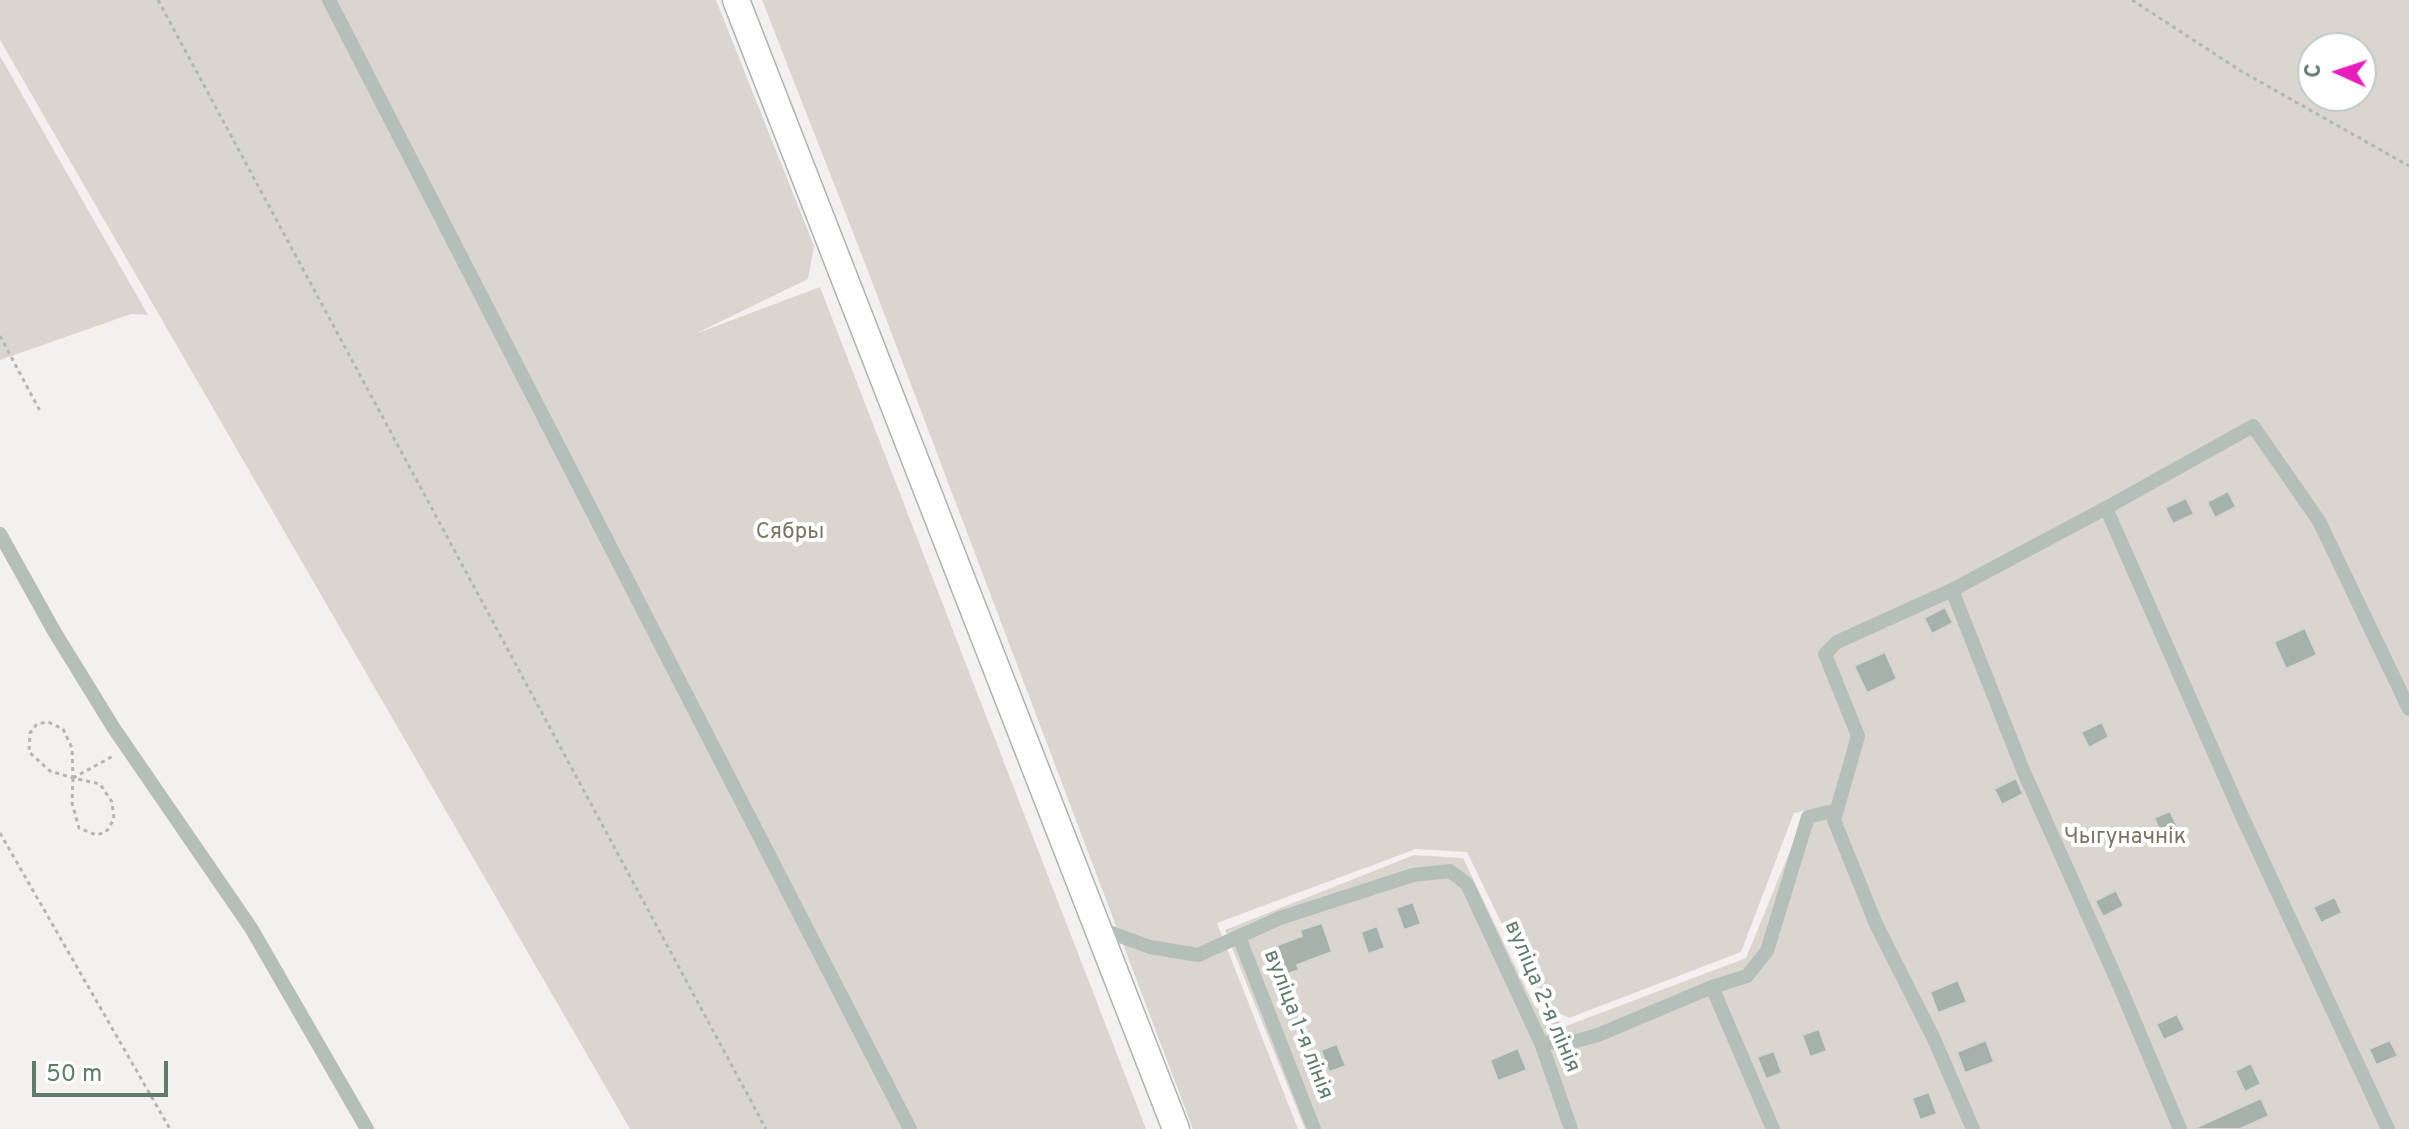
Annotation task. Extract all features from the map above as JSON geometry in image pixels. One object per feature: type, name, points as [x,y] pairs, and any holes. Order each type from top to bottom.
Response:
[{"type":"main road","points":[[736,0],[1176,1129]]},
{"type":"lane","points":[[329,0],[910,1129]]},
{"type":"lane","points":[[1973,1129],[1934,1039],[1876,924],[1834,820],[1858,736],[1825,654],[1837,642],[1952,590],[2253,426],[2319,521],[2409,709]]},
{"type":"lane","points":[[2106,508],[2241,814],[2388,1129]]},
{"type":"lane","points":[[0,534],[54,631],[127,748],[251,928],[367,1129]]},
{"type":"lane","points":[[1952,590],[2023,770],[2180,1129]]},
{"type":"lane","points":[[1541,1043],[1576,1041],[1598,1035],[1712,987],[1747,976],[1767,951],[1808,817],[1837,810]]},
{"type":"lane","name":"вуліца 2-я лінія","points":[[1239,937],[1280,918],[1413,875],[1450,871],[1467,884],[1541,1043],[1571,1129]]},
{"type":"lane","points":[[1098,928],[1150,947],[1198,955],[1239,937]]},
{"type":"lane","name":"вуліца 1-я лінія","points":[[1239,937],[1314,1129]]},
{"type":"lane","points":[[1712,987],[1773,1129]]},
{"type":"path","points":[[158,0],[766,1129]]},
{"type":"path","points":[[2132,0],[2253,78],[2409,166]]},
{"type":"path","points":[[0,336],[40,411]]},
{"type":"path","points":[[73,778],[72,748],[63,729],[48,722],[37,724],[30,733],[29,752],[50,771],[73,778],[100,784],[112,802],[114,819],[106,832],[96,835],[79,828],[72,803],[73,778]]},
{"type":"path","points":[[73,778],[127,748]]},
{"type":"path","points":[[0,833],[170,1129]]},
{"type":"green space","name":"Сябры","points":[[0,0],[716,0],[814,246],[808,279],[695,334],[820,287],[1146,1129],[630,1129],[0,40]]},
{"type":"green space","name":"Чыгуначнік","points":[[762,0],[2409,0],[2409,1129],[1305,1129],[1225,930],[1414,855],[1463,858],[1535,1007],[1566,1026],[1746,958],[1801,824],[1835,804],[1794,813],[1741,952],[1569,1018],[1541,1005],[1467,852],[1416,849],[1217,923],[1298,1129],[1193,1129]]},
{"type":"green space","points":[[0,56],[148,315],[131,314],[0,360]]},
{"type":"building","points":[[2228,491],[2236,507],[2215,518],[2207,502]]},
{"type":"building","points":[[2186,498],[2194,514],[2173,524],[2165,508]]},
{"type":"building","points":[[1945,607],[1953,623],[1932,634],[1924,618]]},
{"type":"building","points":[[2305,628],[2317,655],[2286,669],[2274,642]]},
{"type":"building","points":[[1885,652],[1897,679],[1867,693],[1854,666]]},
{"type":"building","points":[[2102,722],[2109,737],[2089,748],[2081,732]]},
{"type":"building","points":[[2016,778],[2023,794],[2002,805],[1994,789]]},
{"type":"building","points":[[2170,811],[2180,832],[2164,840],[2154,818]]},
{"type":"building","points":[[2116,890],[2124,906],[2103,917],[2095,901]]},
{"type":"building","points":[[2335,897],[2342,913],[2321,923],[2313,907]]},
{"type":"building","points":[[1413,902],[1421,924],[1404,930],[1396,908]]},
{"type":"building","points":[[1322,923],[1332,952],[1297,965],[1299,970],[1277,978],[1267,949],[1302,936],[1300,930]]},
{"type":"building","points":[[1377,926],[1385,948],[1368,954],[1361,932]]},
{"type":"building","points":[[1958,980],[1967,1002],[1938,1013],[1930,992]]},
{"type":"building","points":[[2177,1014],[2185,1030],[2164,1040],[2156,1024]]},
{"type":"building","points":[[1819,1029],[1827,1051],[1810,1057],[1802,1035]]},
{"type":"building","points":[[1986,1040],[1994,1062],[1965,1073],[1957,1052]]},
{"type":"building","points":[[2390,1040],[2398,1056],[2376,1065],[2369,1049]]},
{"type":"building","points":[[1337,1044],[1346,1066],[1329,1072],[1321,1050]]},
{"type":"building","points":[[1518,1048],[1527,1070],[1498,1081],[1490,1060]]},
{"type":"building","points":[[1774,1051],[1782,1073],[1766,1079],[1757,1057]]},
{"type":"building","points":[[2251,1063],[2261,1084],[2245,1092],[2235,1071]]},
{"type":"building","points":[[1929,1092],[1937,1114],[1920,1120],[1912,1098]]},
{"type":"building","points":[[2261,1098],[2269,1116],[2240,1129],[2193,1129]]}]
